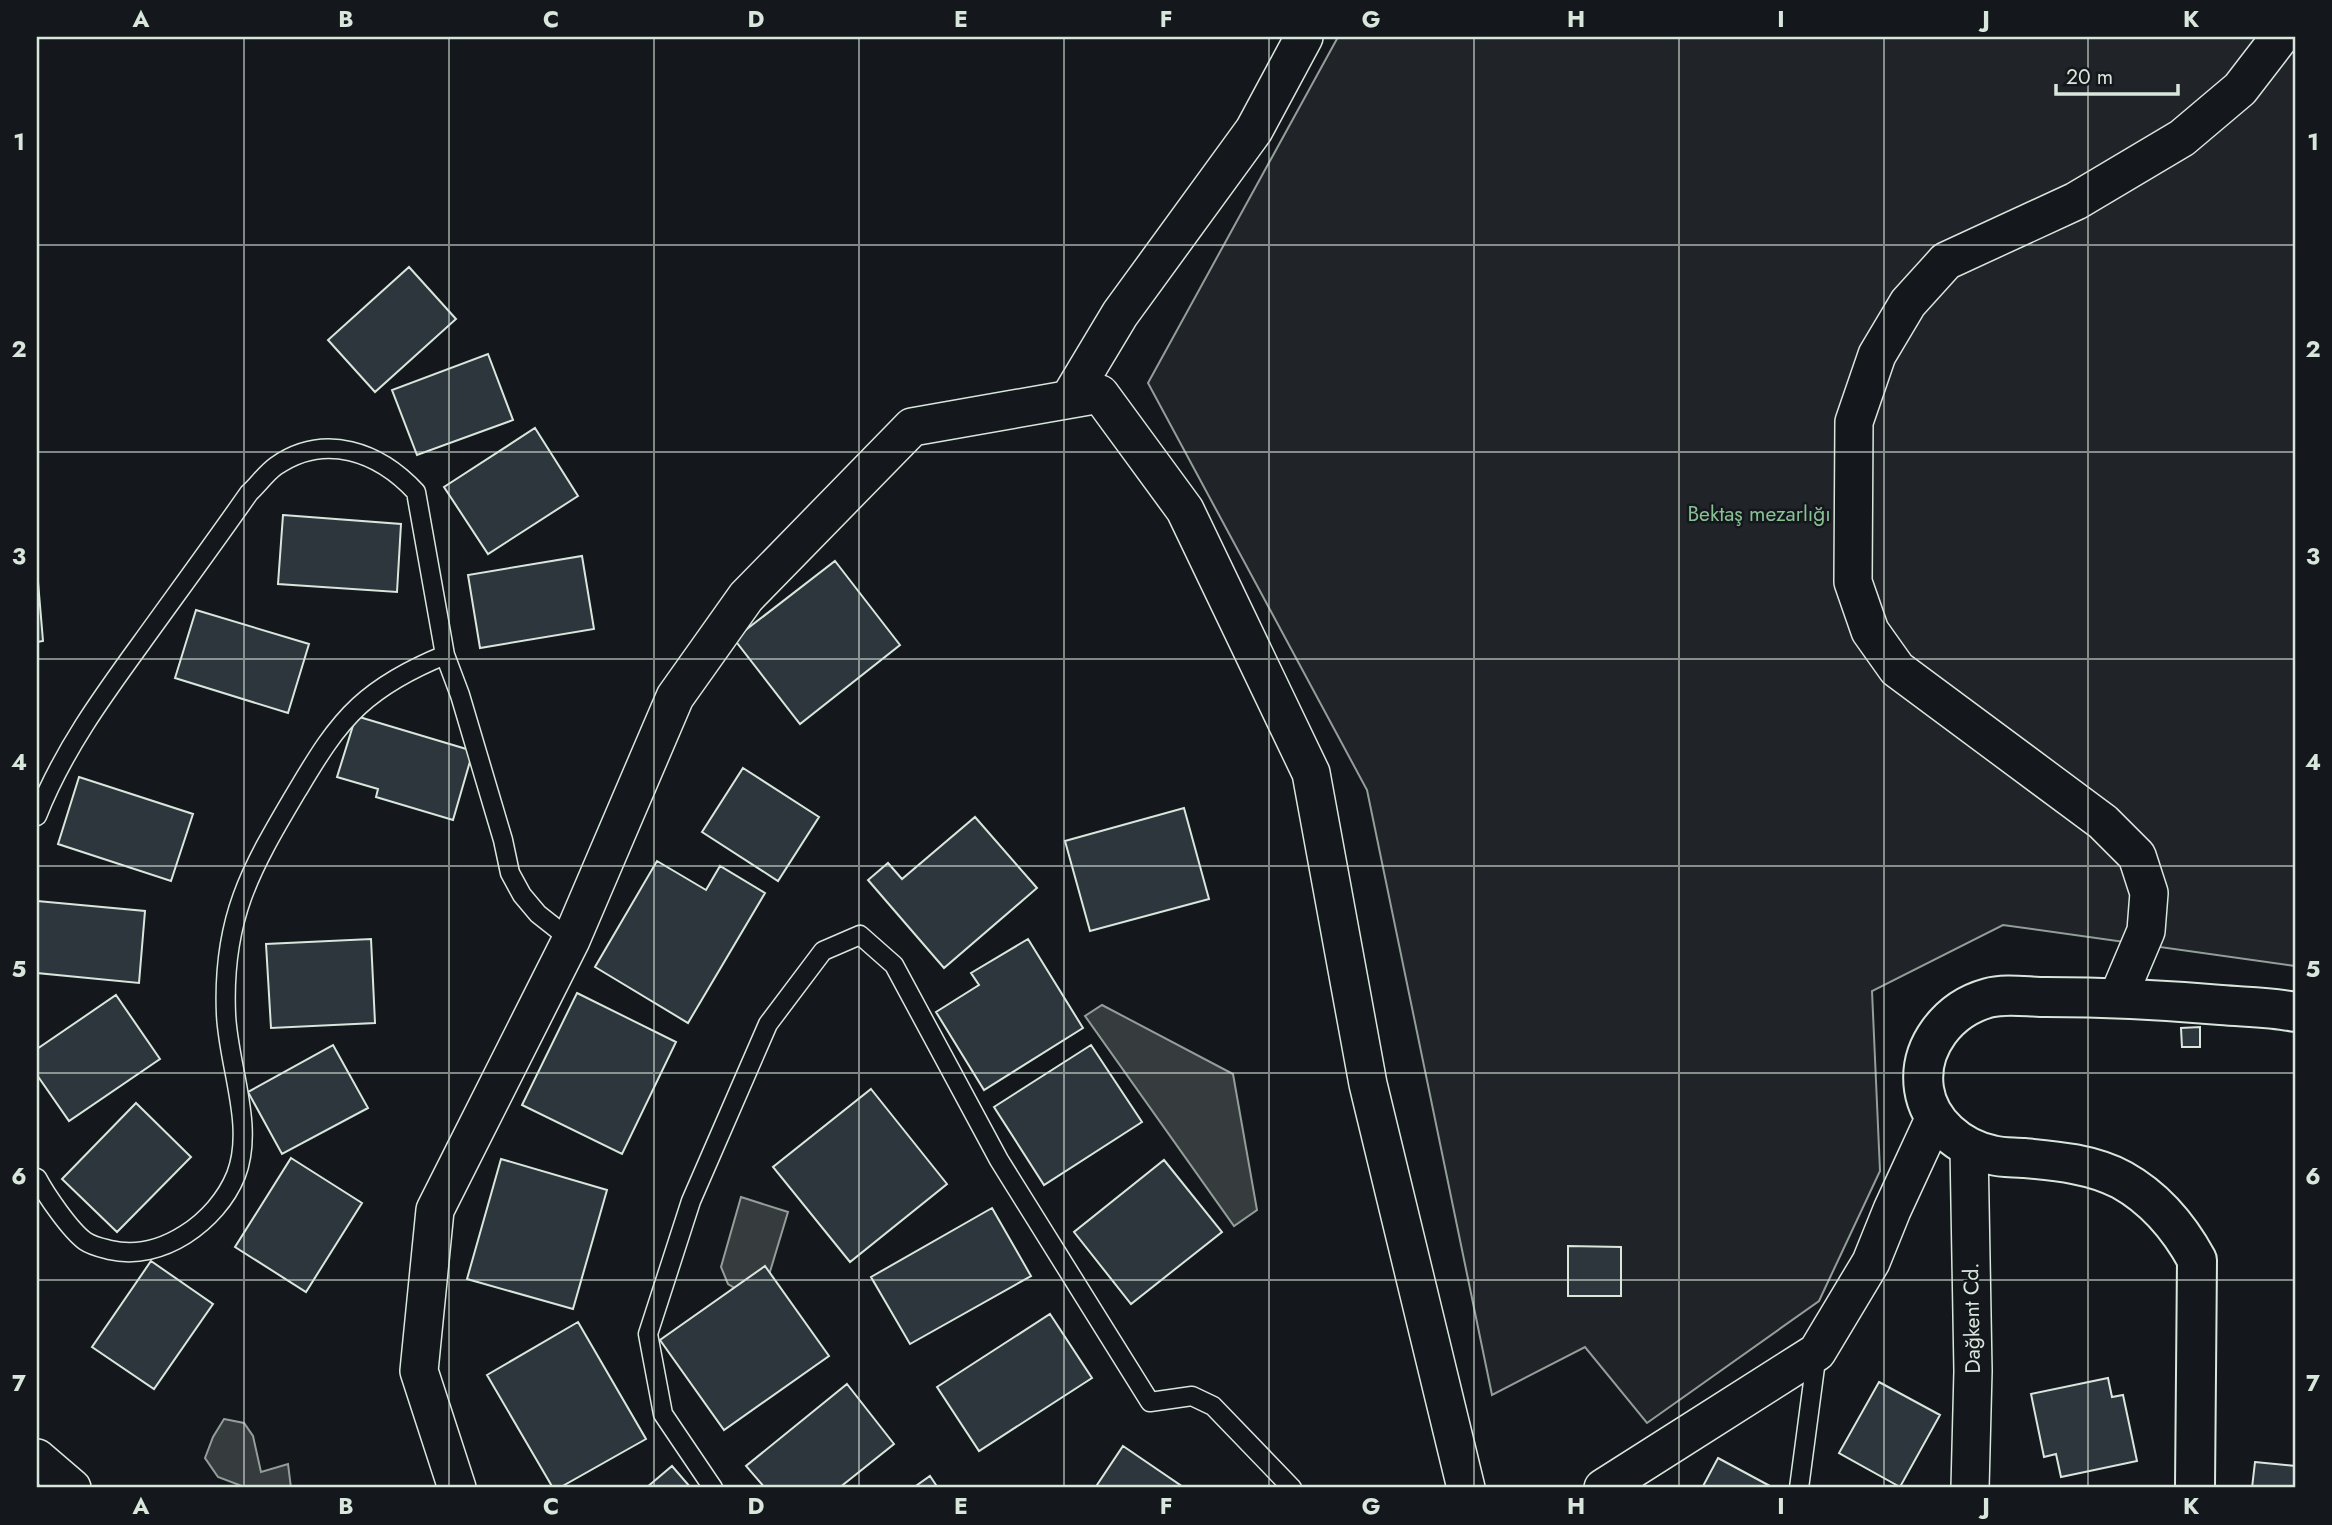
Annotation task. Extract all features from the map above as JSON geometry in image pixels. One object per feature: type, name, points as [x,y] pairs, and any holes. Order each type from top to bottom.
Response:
[{"type":"street","points":[[1069,399],[1120,314],[1254,130],[1304,37]]},
{"type":"street","points":[[2118,997],[2146,931],[2149,893],[2137,856],[2103,822],[1897,669],[1870,631],[1853,582],[1854,422],[1877,355],[1908,303],[1946,261],[2076,201],[2182,138],[2240,89],[2279,37]]},
{"type":"street","points":[[457,1488],[419,1371],[435,1210],[571,940],[675,697],[746,597],[912,427],[1100,394],[1185,510],[1311,773],[1368,1084],[1466,1488]]},
{"type":"street","points":[[2195,1488],[2197,1260],[2181,1232],[2157,1205],[2122,1180],[2101,1171],[2055,1161],[1992,1155],[1969,1147],[1934,1119],[1924,1091],[1923,1070],[1931,1043],[1946,1022],[1967,1006],[1990,997],[2118,997],[2295,1012]]},
{"type":"street","points":[[1603,1488],[1817,1352],[1871,1262],[1934,1119]]},
{"type":"street","name":"Dağkent Cd.","points":[[1969,1147],[1973,1370],[1970,1488]]},
{"type":"street","points":[[37,1458],[72,1488]]},
{"type":"lane","points":[[37,816],[69,748],[97,705],[249,493],[275,467],[296,456],[320,450],[345,450],[365,454],[402,476],[416,492],[445,655],[464,708],[510,873],[522,895],[538,914],[571,940]]},
{"type":"lane","points":[[37,1178],[60,1213],[85,1241],[118,1252],[136,1253],[168,1244],[200,1224],[215,1210],[228,1193],[236,1176],[244,1139],[226,1017],[225,987],[232,928],[243,890],[260,854],[334,732],[359,706],[385,685],[414,667],[445,655]]},
{"type":"lane","points":[[713,1488],[663,1414],[648,1334],[691,1201],[768,1024],[823,951],[860,935],[894,965],[999,1160],[1150,1402],[1192,1396],[1213,1406],[1292,1488]]},
{"type":"lane","points":[[1799,1488],[1817,1352]]},
{"type":"green space","name":"Bektaş mezarlığı","points":[[1338,37],[2295,37],[2295,966],[2003,925],[1872,991],[1880,1171],[1819,1301],[1647,1423],[1585,1347],[1492,1395],[1367,790],[1148,383]]},
{"type":"shaded area","points":[[1102,1005],[1233,1074],[1257,1210],[1234,1226],[1085,1016]]},
{"type":"shaded area","points":[[741,1197],[788,1212],[769,1275],[738,1290],[728,1284],[721,1267]]},
{"type":"shaded area","points":[[224,1419],[244,1423],[253,1436],[261,1472],[288,1464],[291,1488],[247,1488],[218,1477],[205,1458]]},
{"type":"building","points":[[409,267],[456,319],[375,392],[328,340]]},
{"type":"building","points":[[488,354],[513,420],[417,455],[392,390]]},
{"type":"building","points":[[535,428],[578,496],[488,554],[444,487]]},
{"type":"building","points":[[283,515],[401,524],[397,592],[278,584]]},
{"type":"building","points":[[582,556],[594,629],[480,648],[468,575]]},
{"type":"building","points":[[835,561],[900,645],[800,724],[734,639]]},
{"type":"building","points":[[37,570],[43,641],[37,642]]},
{"type":"building","points":[[196,610],[309,644],[288,713],[175,678]]},
{"type":"building","points":[[356,716],[473,751],[453,820],[376,797],[378,789],[337,777]]},
{"type":"building","points":[[743,768],[819,817],[778,881],[702,832]]},
{"type":"building","points":[[79,777],[193,814],[171,881],[58,844]]},
{"type":"building","points":[[1184,808],[1209,899],[1090,931],[1065,841]]},
{"type":"building","points":[[975,817],[1037,888],[944,968],[868,880],[888,863],[902,879]]},
{"type":"building","points":[[657,861],[706,890],[720,866],[765,893],[688,1023],[595,967]]},
{"type":"building","points":[[37,901],[145,911],[139,983],[37,973]]},
{"type":"building","points":[[371,939],[375,1023],[271,1028],[266,944]]},
{"type":"building","points":[[1028,939],[1083,1028],[984,1090],[936,1012],[979,985],[971,973]]},
{"type":"building","points":[[577,993],[676,1042],[622,1154],[522,1105]]},
{"type":"building","points":[[116,995],[160,1059],[69,1121],[37,1075],[37,1049]]},
{"type":"building","points":[[2200,1027],[2200,1047],[2182,1047],[2181,1028]]},
{"type":"building","points":[[333,1045],[368,1108],[282,1154],[248,1092]]},
{"type":"building","points":[[1091,1045],[1142,1122],[1044,1185],[994,1107]]},
{"type":"building","points":[[871,1089],[947,1184],[850,1262],[773,1167]]},
{"type":"building","points":[[136,1103],[191,1157],[117,1232],[62,1179]]},
{"type":"building","points":[[291,1158],[362,1203],[306,1292],[235,1247]]},
{"type":"building","points":[[501,1159],[607,1190],[573,1309],[467,1279]]},
{"type":"building","points":[[1164,1160],[1222,1232],[1131,1304],[1074,1232]]},
{"type":"building","points":[[992,1208],[1031,1276],[910,1344],[871,1277]]},
{"type":"building","points":[[1568,1246],[1621,1247],[1621,1296],[1568,1296]]},
{"type":"building","points":[[151,1261],[213,1304],[154,1389],[92,1347]]},
{"type":"building","points":[[765,1266],[829,1356],[724,1430],[660,1340]]},
{"type":"building","points":[[1050,1314],[1092,1378],[979,1451],[937,1387]]},
{"type":"building","points":[[578,1322],[646,1439],[559,1488],[553,1488],[487,1375]]},
{"type":"building","points":[[2108,1378],[2112,1397],[2123,1395],[2137,1461],[2061,1477],[2056,1454],[2044,1457],[2031,1394]]},
{"type":"building","points":[[1879,1382],[1940,1415],[1900,1487],[1839,1453]]},
{"type":"building","points":[[847,1384],[894,1444],[839,1488],[765,1488],[746,1466]]},
{"type":"building","points":[[1123,1446],[1183,1487],[1095,1488]]},
{"type":"building","points":[[1718,1458],[1770,1486],[1769,1488],[1702,1488]]},
{"type":"building","points":[[2255,1462],[2295,1466],[2295,1488],[2252,1488]]},
{"type":"building","points":[[672,1466],[691,1488],[646,1488]]},
{"type":"building","points":[[930,1476],[938,1488],[913,1488]]}]
